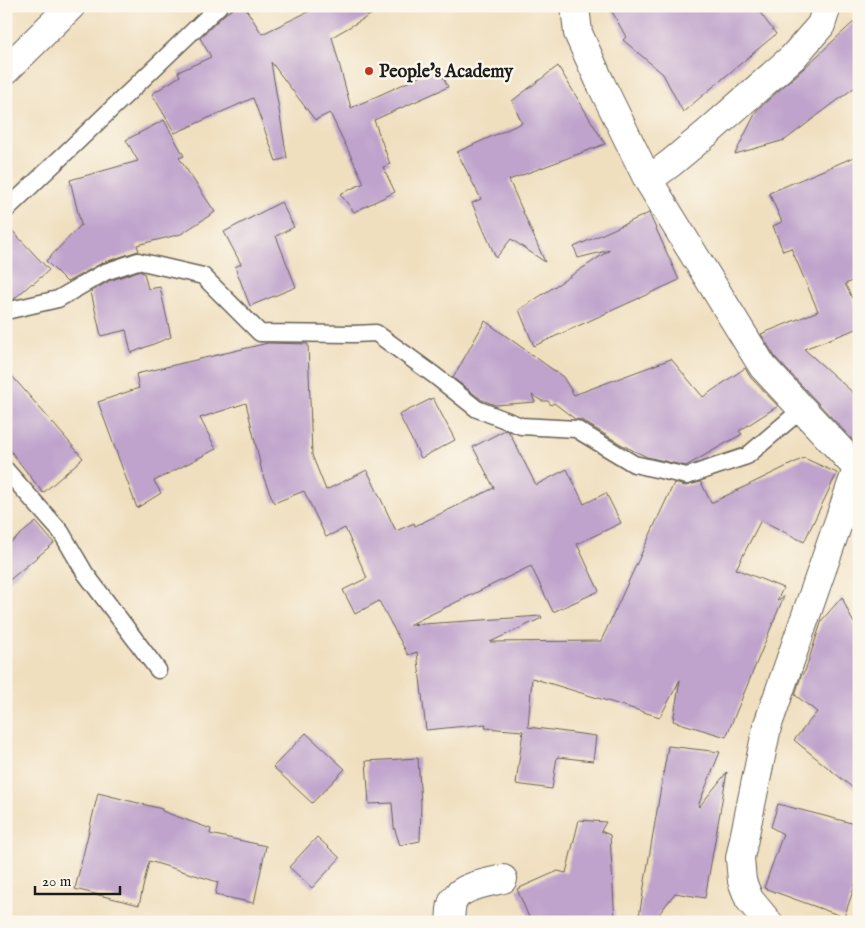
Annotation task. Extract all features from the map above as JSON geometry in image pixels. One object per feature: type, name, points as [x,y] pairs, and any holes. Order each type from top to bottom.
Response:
[{"type":"main road","points":[[6,70],[71,6]]},
{"type":"main road","points":[[574,6],[578,33],[648,180],[763,366],[858,470],[767,727],[740,858],[742,881],[749,899],[768,922]]},
{"type":"main road","points":[[648,180],[700,139],[794,57],[821,25],[827,6]]},
{"type":"main road","points":[[450,922],[452,904],[461,893],[474,886],[503,879]]},
{"type":"lane","points":[[6,210],[219,6]]},
{"type":"lane","points":[[6,311],[58,299],[105,272],[138,261],[203,276],[260,333],[376,333],[477,409],[521,426],[576,429],[634,464],[687,476],[747,456],[802,410]]},
{"type":"lane","points":[[6,470],[61,532],[86,573],[158,670]]},
{"type":"building","points":[[238,6],[244,6],[262,34],[320,6],[386,6],[332,37],[351,108],[439,68],[448,87],[374,120],[390,164],[383,167],[395,192],[354,212],[340,194],[364,183],[330,113],[315,120],[271,62],[287,158],[276,161],[253,98],[175,133],[152,94],[180,76],[178,72],[211,57],[200,38],[226,13]]},
{"type":"building","points":[[609,6],[755,6],[776,34],[683,112],[663,74],[623,40],[626,37]]},
{"type":"building","points":[[859,17],[859,84],[785,140],[735,154],[757,110]]},
{"type":"building","points":[[558,66],[605,144],[509,180],[545,262],[511,239],[496,258],[472,203],[481,199],[457,152],[522,123],[512,101]]},
{"type":"building","points":[[164,120],[184,156],[179,158],[215,212],[181,234],[137,245],[139,251],[102,263],[67,282],[46,261],[81,225],[70,180],[138,161],[126,140]]},
{"type":"building","points":[[859,155],[859,278],[845,284],[859,311],[859,328],[804,349],[859,398],[859,447],[775,357],[761,334],[818,311],[791,248],[783,251],[773,226],[782,222],[769,193]]},
{"type":"building","points":[[281,202],[294,227],[276,236],[296,287],[250,306],[235,267],[241,264],[224,232]]},
{"type":"building","points":[[649,213],[679,280],[534,346],[519,310],[610,250],[578,258],[574,247]]},
{"type":"building","points":[[6,224],[49,270],[14,299],[6,301]]},
{"type":"building","points":[[138,271],[144,273],[148,289],[160,287],[171,337],[131,353],[126,330],[101,336],[91,292],[109,281]]},
{"type":"building","points":[[485,321],[563,377],[574,395],[671,359],[703,397],[745,368],[751,378],[778,406],[739,431],[742,434],[686,466],[647,457],[624,446],[581,420],[575,419],[554,403],[551,405],[548,401],[542,401],[532,395],[535,402],[495,405],[482,400],[453,378]]},
{"type":"building","points":[[268,343],[308,344],[312,455],[326,490],[367,470],[396,531],[414,523],[415,526],[494,488],[473,447],[505,430],[509,432],[536,485],[567,469],[584,504],[606,493],[621,523],[577,544],[599,591],[553,612],[531,566],[409,625],[541,616],[542,618],[490,642],[601,641],[674,483],[685,486],[701,482],[711,503],[804,458],[837,473],[804,542],[761,520],[736,569],[783,588],[777,601],[784,596],[726,737],[673,721],[680,680],[660,717],[532,678],[528,727],[596,736],[593,761],[557,757],[552,789],[516,784],[523,731],[485,728],[486,724],[426,730],[417,652],[408,655],[379,601],[355,614],[343,590],[367,578],[345,528],[326,537],[304,491],[274,503],[263,476],[246,403],[200,418],[216,449],[154,481],[161,493],[137,508],[98,402],[139,388],[136,374]]},
{"type":"building","points":[[6,369],[83,458],[43,493],[6,445]]},
{"type":"building","points":[[433,398],[455,440],[421,458],[399,415]]},
{"type":"building","points":[[36,522],[54,543],[6,583],[6,546]]},
{"type":"building","points":[[842,597],[859,631],[859,793],[794,740],[817,712],[795,695],[801,676],[805,671],[822,620]]},
{"type":"building","points":[[306,733],[345,769],[312,803],[273,767]]},
{"type":"building","points":[[668,746],[720,752],[699,807],[727,772],[705,898],[675,893],[653,922],[638,922]]},
{"type":"building","points":[[418,758],[421,804],[420,841],[400,845],[394,827],[392,803],[369,804],[366,761]]},
{"type":"building","points":[[98,793],[162,809],[162,811],[211,829],[210,834],[266,846],[254,903],[215,895],[218,882],[149,861],[139,905],[75,889]]},
{"type":"building","points":[[778,804],[859,825],[859,874],[844,917],[764,888],[783,834],[771,827]]},
{"type":"building","points":[[579,820],[606,822],[601,831],[610,835],[615,922],[531,922],[517,889],[558,871],[566,873]]},
{"type":"building","points":[[317,837],[340,858],[312,888],[289,867]]},
{"type":"place","name":"People's Academy","points":[[369,71]]}]
